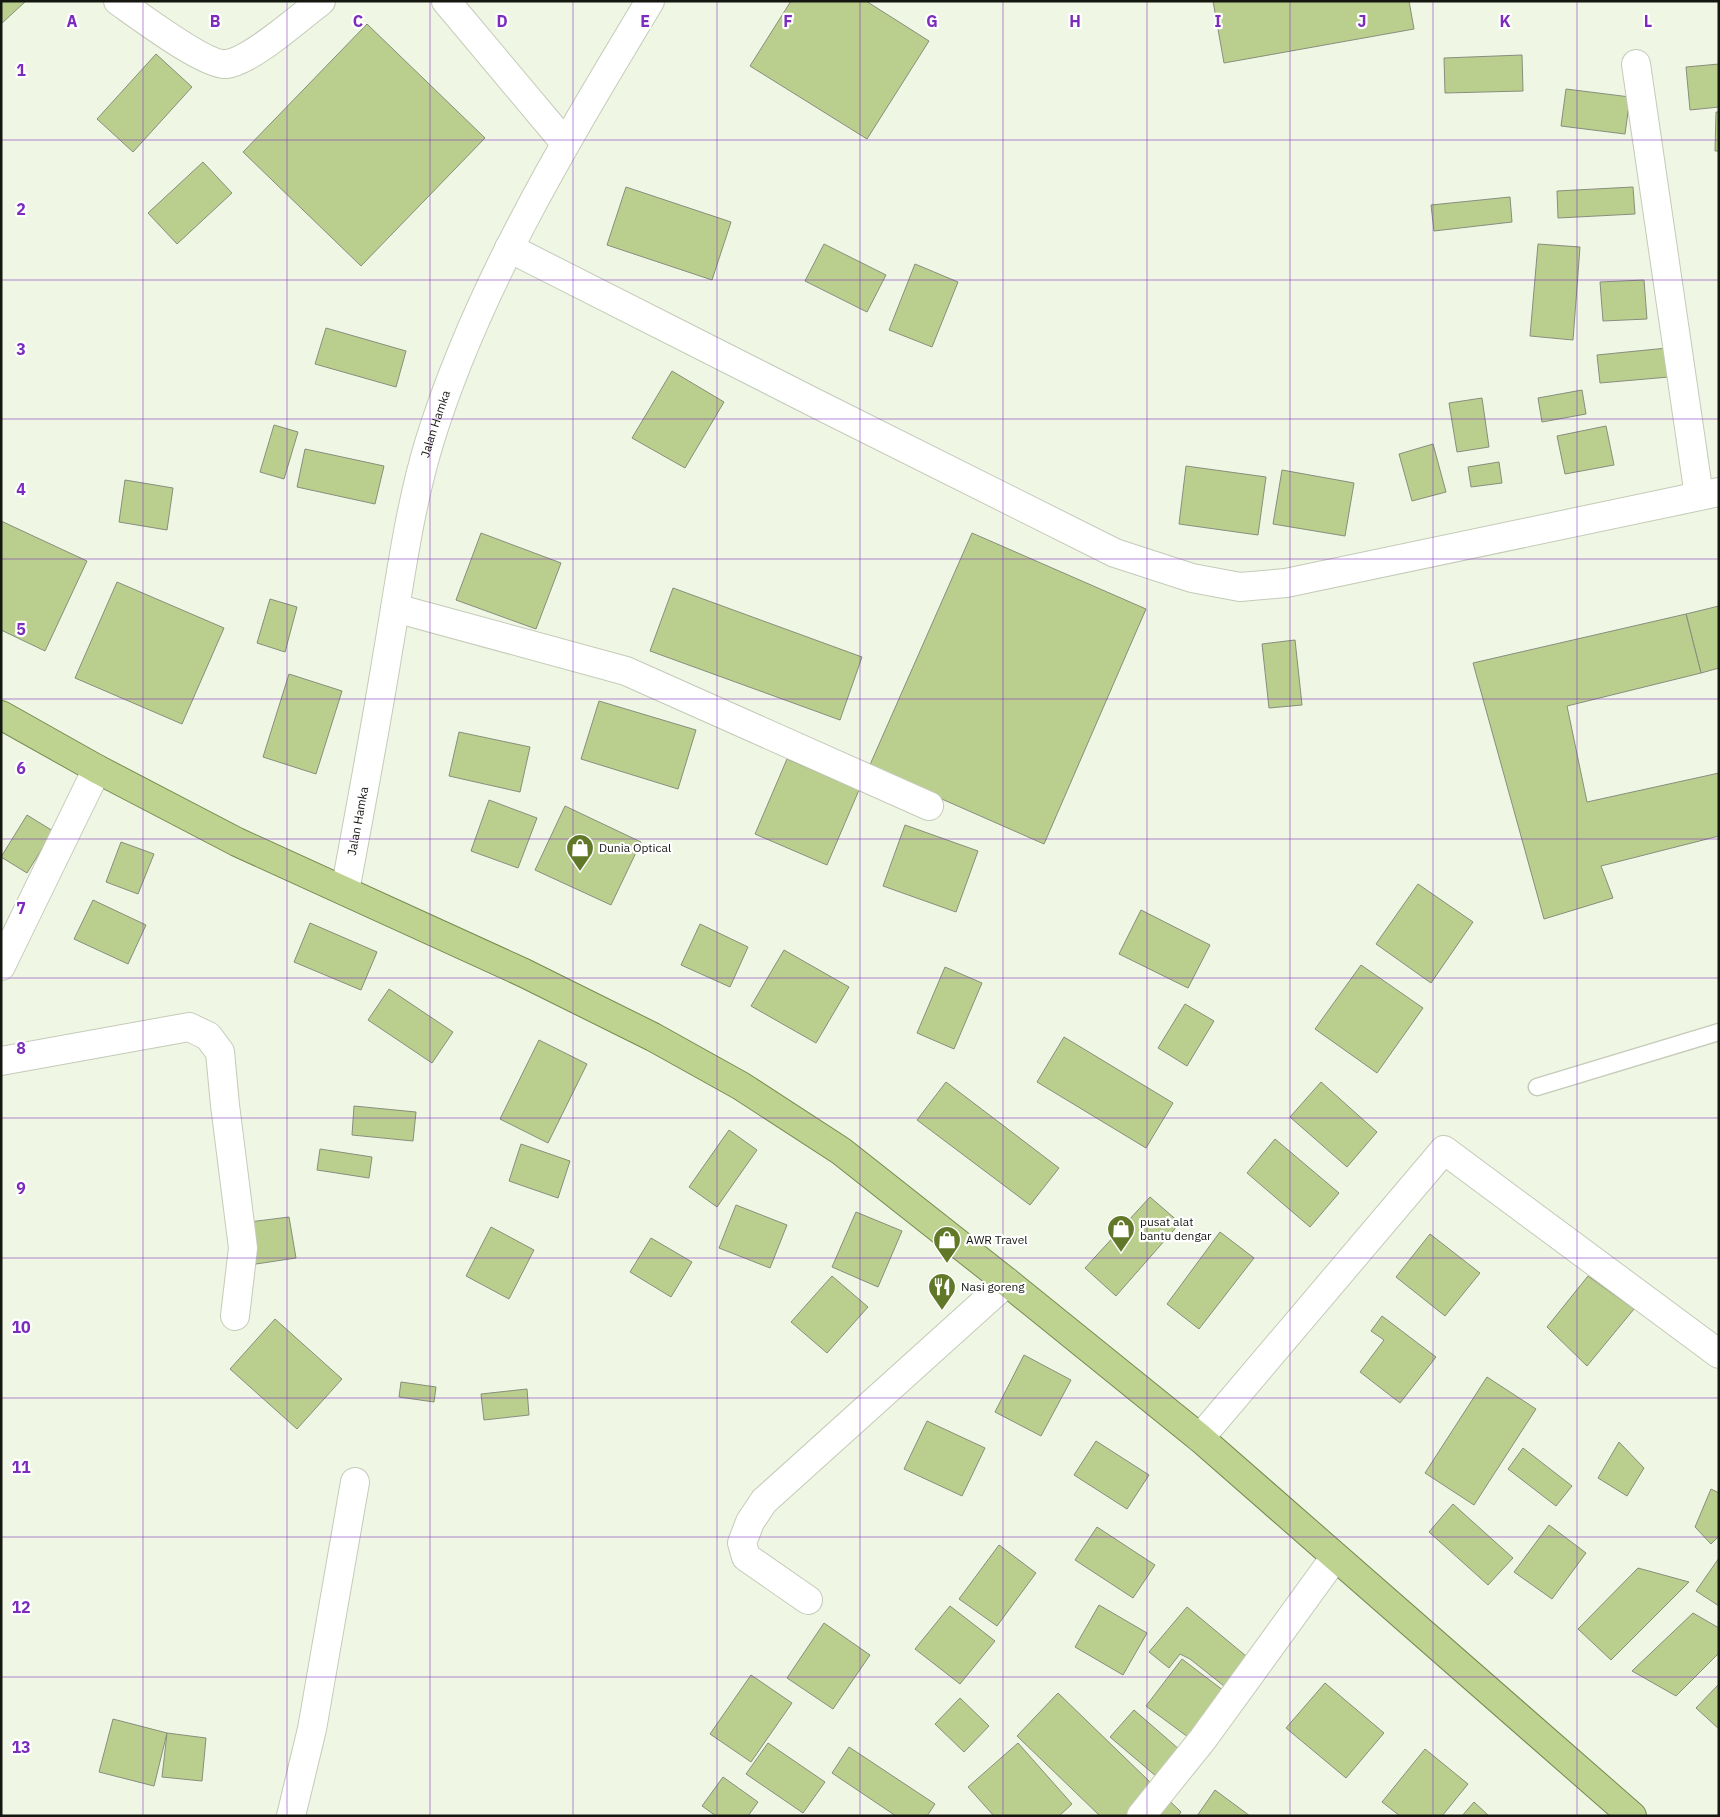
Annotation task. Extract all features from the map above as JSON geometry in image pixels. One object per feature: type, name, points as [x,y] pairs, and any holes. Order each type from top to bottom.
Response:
[{"type":"highway","points":[[1,715],[97,769],[237,842],[524,973],[653,1037],[741,1086],[841,1150],[1200,1438],[1632,1816]]},
{"type":"street","points":[[118,1],[202,57],[225,64],[248,57],[321,1]]},
{"type":"street","points":[[446,1],[565,143]]},
{"type":"street","name":"Jalan Hamka","points":[[345,891],[370,763],[411,517],[430,440],[466,344],[510,248],[565,143],[650,1]]},
{"type":"street","points":[[510,248],[1114,553],[1192,578],[1240,587],[1286,583],[1709,494],[1636,64]]},
{"type":"street","points":[[395,608],[626,671],[929,806]]},
{"type":"street","points":[[1,966],[97,769]]},
{"type":"street","points":[[1,1061],[188,1027],[208,1036],[220,1052],[243,1248],[235,1316]]},
{"type":"street","points":[[1200,1438],[1444,1150],[1719,1354]]},
{"type":"street","points":[[808,1600],[746,1557],[742,1543],[750,1522],[764,1501],[1007,1282]]},
{"type":"street","points":[[291,1816],[312,1730],[355,1482]]},
{"type":"street","points":[[1141,1816],[1203,1739],[1335,1556]]},
{"type":"lane","points":[[1537,1087],[1719,1032]]},
{"type":"building","points":[[1,1],[26,1],[1,24]]},
{"type":"building","points":[[791,1],[866,1],[929,41],[867,139],[750,66]]},
{"type":"building","points":[[1213,1],[1409,1],[1414,29],[1224,63]]},
{"type":"building","points":[[367,24],[485,138],[361,266],[243,152]]},
{"type":"building","points":[[156,54],[192,87],[133,152],[97,119]]},
{"type":"building","points":[[1522,55],[1523,91],[1445,93],[1444,58]]},
{"type":"building","points":[[1719,64],[1719,107],[1690,110],[1686,67]]},
{"type":"building","points":[[1566,89],[1630,97],[1625,134],[1561,126]]},
{"type":"building","points":[[1716,112],[1719,112],[1719,151],[1715,151]]},
{"type":"building","points":[[203,162],[232,193],[177,244],[148,213]]},
{"type":"building","points":[[626,187],[731,222],[712,280],[607,245]]},
{"type":"building","points":[[1633,187],[1635,214],[1558,218],[1557,191]]},
{"type":"building","points":[[1510,197],[1512,222],[1434,231],[1431,205]]},
{"type":"building","points":[[824,244],[886,275],[867,312],[805,281]]},
{"type":"building","points":[[1538,244],[1580,247],[1573,340],[1530,336]]},
{"type":"building","points":[[915,264],[958,282],[932,347],[889,330]]},
{"type":"building","points":[[1644,280],[1647,319],[1603,321],[1600,282]]},
{"type":"building","points":[[326,328],[406,351],[396,387],[315,364]]},
{"type":"building","points":[[1667,348],[1669,377],[1600,383],[1597,355]]},
{"type":"building","points":[[672,371],[724,402],[685,468],[632,438]]},
{"type":"building","points":[[1582,390],[1586,414],[1542,422],[1538,398]]},
{"type":"building","points":[[1482,398],[1489,447],[1457,452],[1449,403]]},
{"type":"building","points":[[274,425],[298,432],[284,479],[260,472]]},
{"type":"building","points":[[1606,426],[1614,465],[1565,474],[1557,436]]},
{"type":"building","points":[[1433,444],[1446,492],[1412,501],[1399,454]]},
{"type":"building","points":[[305,449],[384,466],[375,504],[297,487]]},
{"type":"building","points":[[1499,462],[1502,483],[1471,487],[1468,467]]},
{"type":"building","points":[[1186,466],[1266,477],[1258,535],[1179,524]]},
{"type":"building","points":[[1282,470],[1354,483],[1345,536],[1273,524]]},
{"type":"building","points":[[125,480],[173,488],[167,530],[119,522]]},
{"type":"building","points":[[1,521],[87,561],[45,651],[1,630]]},
{"type":"building","points":[[481,533],[561,563],[536,629],[456,600]]},
{"type":"building","points":[[972,533],[1146,609],[1044,844],[869,767]]},
{"type":"building","points":[[117,582],[224,628],[182,724],[75,678]]},
{"type":"building","points":[[673,588],[862,657],[840,720],[650,651]]},
{"type":"building","points":[[270,599],[297,607],[285,652],[257,643]]},
{"type":"building","points":[[1719,606],[1719,668],[1701,673],[1686,614]]},
{"type":"building","points":[[1686,614],[1701,673],[1567,706],[1587,802],[1719,773],[1719,836],[1601,866],[1613,898],[1544,919],[1473,663]]},
{"type":"building","points":[[1295,640],[1302,705],[1269,708],[1262,644]]},
{"type":"building","points":[[289,674],[342,691],[316,774],[263,757]]},
{"type":"building","points":[[599,701],[696,730],[678,789],[581,759]]},
{"type":"building","points":[[459,732],[530,747],[520,792],[449,776]]},
{"type":"building","points":[[787,759],[859,790],[827,865],[755,834]]},
{"type":"building","points":[[489,800],[537,818],[518,868],[471,851]]},
{"type":"building","points":[[565,806],[641,842],[611,905],[535,870]]},
{"type":"building","points":[[27,815],[53,831],[27,873],[1,857]]},
{"type":"building","points":[[905,825],[978,851],[956,912],[883,886]]},
{"type":"building","points":[[121,842],[154,854],[138,894],[106,882]]},
{"type":"building","points":[[1418,884],[1473,922],[1431,983],[1376,944]]},
{"type":"building","points":[[93,900],[146,925],[128,964],[74,939]]},
{"type":"building","points":[[1141,910],[1210,945],[1188,988],[1119,954]]},
{"type":"building","points":[[310,923],[377,952],[361,990],[294,962]]},
{"type":"building","points":[[700,924],[748,947],[730,987],[681,965]]},
{"type":"building","points":[[784,950],[849,987],[816,1043],[751,1006]]},
{"type":"building","points":[[1361,965],[1423,1008],[1377,1073],[1315,1029]]},
{"type":"building","points":[[945,967],[982,983],[954,1049],[917,1033]]},
{"type":"building","points":[[389,989],[453,1032],[432,1063],[368,1020]]},
{"type":"building","points":[[1185,1004],[1214,1021],[1187,1066],[1158,1048]]},
{"type":"building","points":[[1064,1037],[1173,1103],[1146,1148],[1037,1082]]},
{"type":"building","points":[[539,1040],[587,1064],[548,1143],[500,1119]]},
{"type":"building","points":[[946,1082],[1059,1168],[1030,1205],[917,1120]]},
{"type":"building","points":[[1321,1082],[1377,1132],[1347,1167],[1290,1117]]},
{"type":"building","points":[[354,1106],[416,1112],[413,1141],[352,1135]]},
{"type":"building","points":[[729,1130],[757,1150],[717,1207],[689,1187]]},
{"type":"building","points":[[1275,1139],[1339,1193],[1310,1227],[1247,1173]]},
{"type":"building","points":[[521,1144],[570,1161],[558,1198],[509,1181]]},
{"type":"building","points":[[320,1149],[372,1157],[369,1178],[317,1170]]},
{"type":"building","points":[[1150,1197],[1180,1223],[1116,1296],[1085,1268]]},
{"type":"building","points":[[736,1205],[787,1225],[770,1268],[719,1248]]},
{"type":"building","points":[[856,1212],[902,1231],[878,1287],[832,1267]]},
{"type":"building","points":[[289,1217],[296,1258],[256,1264],[249,1222]]},
{"type":"building","points":[[491,1227],[534,1250],[509,1299],[466,1276]]},
{"type":"building","points":[[1220,1232],[1254,1258],[1199,1329],[1167,1304]]},
{"type":"building","points":[[1430,1234],[1480,1273],[1445,1316],[1396,1277]]},
{"type":"building","points":[[651,1238],[692,1262],[671,1297],[630,1272]]},
{"type":"building","points":[[832,1276],[868,1307],[827,1353],[791,1322]]},
{"type":"building","points":[[1588,1276],[1634,1309],[1587,1366],[1547,1327]]},
{"type":"building","points":[[1382,1316],[1436,1357],[1400,1403],[1360,1372],[1384,1340],[1371,1331]]},
{"type":"building","points":[[275,1319],[342,1379],[297,1429],[230,1369]]},
{"type":"building","points":[[1024,1355],[1071,1380],[1041,1436],[995,1412]]},
{"type":"building","points":[[1487,1377],[1536,1409],[1474,1505],[1425,1473]]},
{"type":"building","points":[[401,1382],[436,1387],[434,1402],[399,1397]]},
{"type":"building","points":[[527,1389],[529,1415],[484,1420],[481,1394]]},
{"type":"building","points":[[927,1421],[985,1448],[962,1496],[904,1469]]},
{"type":"building","points":[[1096,1441],[1149,1475],[1127,1509],[1074,1475]]},
{"type":"building","points":[[1619,1442],[1644,1468],[1627,1496],[1598,1478]]},
{"type":"building","points":[[1523,1448],[1572,1486],[1556,1506],[1508,1469]]},
{"type":"building","points":[[1711,1489],[1719,1493],[1719,1536],[1711,1544],[1695,1527]]},
{"type":"building","points":[[1453,1504],[1513,1558],[1488,1585],[1429,1532]]},
{"type":"building","points":[[1549,1525],[1586,1553],[1552,1599],[1514,1572]]},
{"type":"building","points":[[1097,1527],[1155,1565],[1133,1598],[1075,1560]]},
{"type":"building","points":[[999,1545],[1036,1573],[997,1626],[959,1599]]},
{"type":"building","points":[[1719,1558],[1719,1606],[1696,1591]]},
{"type":"building","points":[[1638,1568],[1689,1582],[1611,1660],[1578,1629]]},
{"type":"building","points":[[1099,1605],[1147,1633],[1123,1675],[1075,1647]]},
{"type":"building","points":[[950,1606],[995,1641],[960,1684],[915,1649]]},
{"type":"building","points":[[1187,1607],[1252,1661],[1229,1690],[1190,1659],[1180,1654],[1169,1668],[1149,1652]]},
{"type":"building","points":[[1693,1613],[1719,1628],[1719,1653],[1676,1696],[1632,1671]]},
{"type":"building","points":[[824,1623],[870,1655],[833,1709],[787,1678]]},
{"type":"building","points":[[1182,1659],[1228,1694],[1192,1740],[1146,1706]]},
{"type":"building","points":[[751,1675],[792,1703],[751,1762],[710,1734]]},
{"type":"building","points":[[1325,1683],[1384,1733],[1346,1778],[1286,1728]]},
{"type":"building","points":[[1719,1684],[1719,1729],[1696,1708]]},
{"type":"building","points":[[1058,1693],[1181,1812],[1178,1816],[1100,1816],[1017,1736]]},
{"type":"building","points":[[960,1698],[989,1726],[964,1752],[935,1724]]},
{"type":"building","points":[[1134,1710],[1180,1750],[1157,1777],[1110,1737]]},
{"type":"building","points":[[113,1719],[167,1733],[154,1786],[99,1772]]},
{"type":"building","points":[[167,1733],[206,1738],[202,1781],[162,1777]]},
{"type":"building","points":[[768,1743],[825,1782],[803,1813],[746,1774]]},
{"type":"building","points":[[1018,1743],[1072,1804],[1059,1816],[994,1816],[968,1787]]},
{"type":"building","points":[[849,1747],[935,1804],[927,1816],[896,1816],[832,1773]]},
{"type":"building","points":[[1425,1749],[1468,1784],[1442,1816],[1400,1816],[1382,1802]]},
{"type":"building","points":[[723,1777],[758,1802],[748,1816],[716,1816],[702,1806]]},
{"type":"building","points":[[1215,1790],[1250,1816],[1197,1816]]},
{"type":"building","points":[[1474,1802],[1489,1816],[1462,1816]]},
{"type":"place","name":"Dunia Optical","points":[[580,872]]},
{"type":"place","name":"pusat alat bantu dengar","points":[[1121,1253]]},
{"type":"place","name":"AWR Travel","points":[[947,1264]]},
{"type":"place","name":"Nasi goreng","points":[[942,1311]]}]
